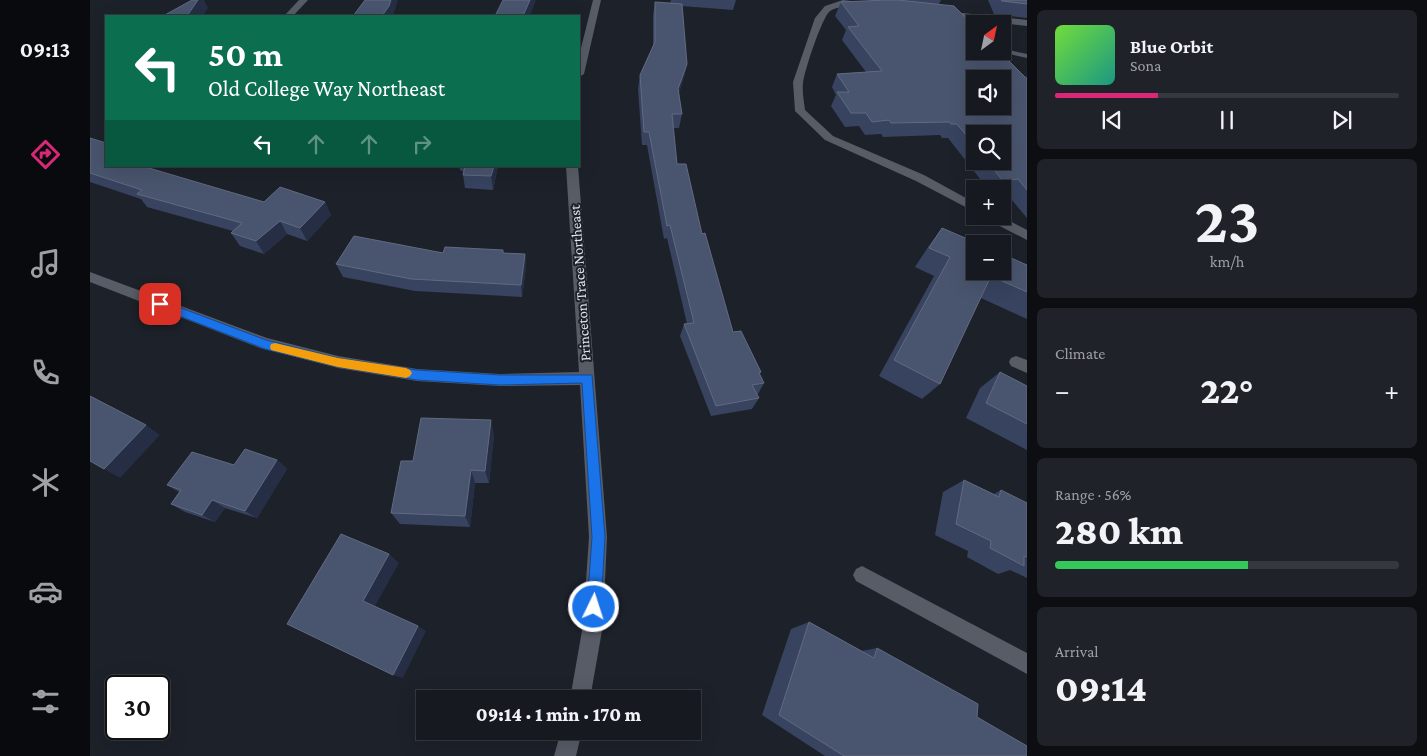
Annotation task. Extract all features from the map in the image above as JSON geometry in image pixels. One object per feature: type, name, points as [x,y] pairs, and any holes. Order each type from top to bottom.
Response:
[{"type":"street","points":[[289,15],[304,0]]},
{"type":"street","points":[[580,70],[597,0]]},
{"type":"street","points":[[872,6],[843,3],[828,8],[819,18],[798,82],[800,111],[829,138],[920,178],[966,203]]},
{"type":"street","points":[[932,12],[966,18]]},
{"type":"street","points":[[1011,21],[1027,22]]},
{"type":"street","name":"Princeton Trace Northeast","points":[[572,167],[598,537],[593,625],[582,690]]},
{"type":"street","points":[[1007,225],[1027,236]]},
{"type":"street","points":[[90,277],[265,344],[338,362],[417,375],[491,379],[588,378]]},
{"type":"street","points":[[862,575],[1027,664]]},
{"type":"street","points":[[565,756],[569,740]]},
{"type":"lane","points":[[1011,53],[1027,56]]},
{"type":"building","points":[[192,0],[198,0],[188,15],[165,15]]},
{"type":"building","points":[[365,0],[391,0],[383,15],[354,15]]},
{"type":"building","points":[[503,0],[530,0],[523,15],[496,15]]},
{"type":"building","points":[[898,0],[954,6],[966,18],[966,60],[1008,60],[1027,79],[1027,190],[1018,179],[1002,180],[994,170],[1011,170],[1011,125],[966,125],[966,135],[957,124],[949,122],[891,123],[889,120],[872,122],[866,113],[851,113],[837,92],[849,92],[837,74],[882,71],[848,27],[859,26],[841,2]]},
{"type":"building","points":[[1027,0],[1027,4],[1002,1]]},
{"type":"building","points":[[655,2],[682,4],[687,64],[678,89],[682,114],[672,114],[677,164],[686,164],[702,234],[705,233],[733,332],[741,331],[761,372],[759,373],[764,383],[752,385],[759,398],[716,406],[684,324],[694,323],[670,225],[667,226],[649,132],[644,132],[640,75],[655,42]]},
{"type":"building","points":[[90,138],[105,143],[105,167],[145,167],[264,202],[280,187],[325,202],[300,228],[280,221],[256,241],[231,233],[242,223],[137,194],[142,190],[90,173]]},
{"type":"building","points":[[465,167],[494,167],[491,176],[463,175]]},
{"type":"building","points":[[942,228],[966,238],[966,280],[989,280],[940,384],[894,360],[950,257],[929,248]]},
{"type":"building","points":[[354,236],[443,253],[445,247],[503,250],[503,253],[525,254],[521,285],[411,279],[336,264]]},
{"type":"building","points":[[1011,258],[1027,265],[1027,292],[1000,280],[1011,280]]},
{"type":"building","points":[[1000,372],[1027,386],[1027,424],[986,403]]},
{"type":"building","points":[[90,396],[146,425],[104,469],[90,461]]},
{"type":"building","points":[[421,418],[491,420],[485,471],[471,470],[465,516],[391,513],[401,461],[413,461]]},
{"type":"building","points":[[245,449],[277,460],[245,511],[212,500],[202,515],[171,504],[181,490],[167,485],[192,452],[234,465]]},
{"type":"building","points":[[964,480],[999,497],[1001,490],[1027,503],[1027,557],[1024,556],[1024,566],[990,548],[991,541],[956,524]]},
{"type":"building","points":[[341,534],[389,554],[363,601],[418,626],[393,675],[287,624]]},
{"type":"building","points":[[809,622],[874,658],[877,648],[978,704],[977,717],[1027,746],[1027,756],[844,756],[779,715]]},
{"type":"slow traffic","points":[[275,347],[338,362],[406,373]]},
{"type":"route","points":[[160,304],[265,344],[338,362],[417,375],[500,380],[588,378],[598,537],[594,607]]}]
